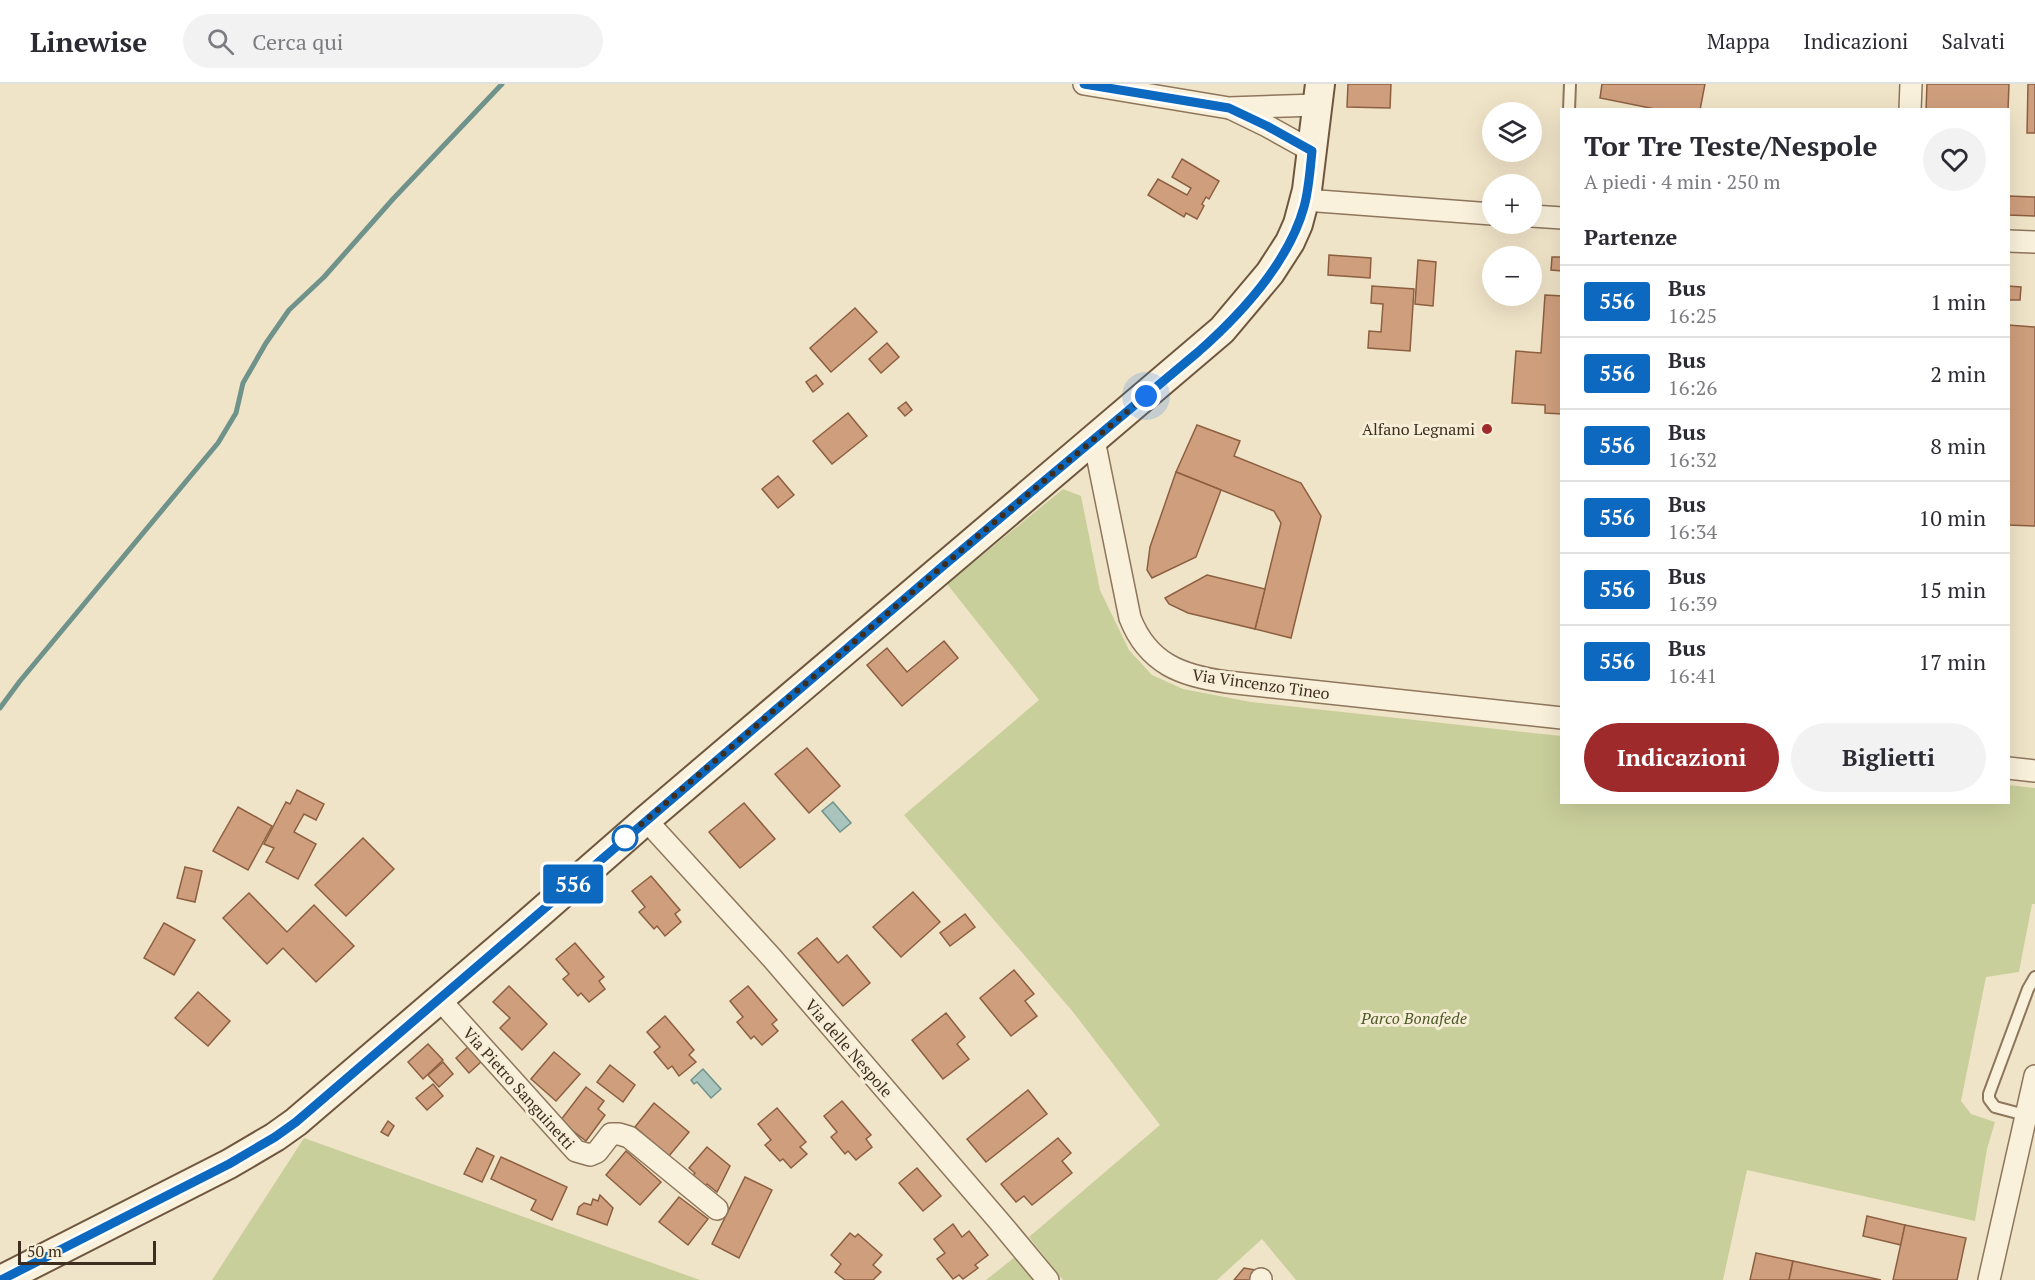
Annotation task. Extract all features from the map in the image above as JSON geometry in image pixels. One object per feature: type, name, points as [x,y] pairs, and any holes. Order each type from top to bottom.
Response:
[{"type":"street","points":[[1084,84],[1229,108],[1312,151]]},
{"type":"street","points":[[1910,108],[1911,84]]},
{"type":"street","points":[[1,1280],[219,1170],[275,1137],[440,1000],[978,536],[1204,347],[1246,303],[1270,273],[1290,242],[1305,200],[1318,95],[1229,108]]},
{"type":"street","points":[[1305,200],[1482,213]]},
{"type":"street","points":[[1542,216],[1560,217]]},
{"type":"street","points":[[2010,241],[2035,242]]},
{"type":"street","name":"Via Vincenzo Tineo","points":[[1094,440],[1130,618],[1150,650],[1172,668],[1199,678],[1227,682],[1560,718]]},
{"type":"street","points":[[2010,768],[2035,771]]},
{"type":"street","name":"Via delle Nespole","points":[[646,820],[779,966],[1048,1280]]},
{"type":"street","name":"Via Pietro Sanguinetti","points":[[440,1000],[576,1151],[590,1155],[597,1152],[611,1134],[629,1137],[717,1209]]},
{"type":"street","points":[[1989,1280],[2035,1076]]},
{"type":"lane","points":[[1569,108],[1570,84]]},
{"type":"lane","points":[[2025,1115],[1995,1107],[1989,1099],[1989,1094],[2028,989],[2035,977]]},
{"type":"green space","name":"Parco Bonafede","points":[[1063,489],[1081,496],[1100,590],[1129,650],[1152,675],[1183,689],[1251,702],[1560,736],[1560,804],[2010,804],[2010,785],[2035,788],[2035,904],[2032,904],[2019,972],[1986,977],[1961,1101],[1971,1114],[1995,1122],[1987,1149],[1975,1221],[1747,1170],[1723,1280],[1296,1280],[1262,1239],[1217,1280],[1063,1280],[1029,1237],[1160,1125],[1073,1012],[904,815],[1039,700],[947,584]]},
{"type":"green space","points":[[304,1138],[700,1280],[212,1280]]},
{"type":"green space","points":[[1015,1257],[1033,1280],[986,1280]]},
{"type":"water","points":[[833,802],[851,823],[840,832],[822,811]]},
{"type":"water","points":[[703,1069],[721,1089],[711,1098],[697,1082],[694,1084],[691,1080]]},
{"type":"building","points":[[1348,84],[1391,84],[1390,108],[1347,107]]},
{"type":"building","points":[[1602,84],[1705,84],[1700,108],[1650,108],[1600,98]]},
{"type":"building","points":[[1927,84],[2009,84],[2008,108],[1926,108]]},
{"type":"building","points":[[2028,84],[2035,84],[2035,133],[2027,133]]},
{"type":"building","points":[[1182,159],[1219,181],[1209,199],[1206,197],[1197,219],[1186,213],[1184,217],[1148,195],[1158,179],[1187,195],[1191,188],[1172,177]]},
{"type":"building","points":[[2010,196],[2035,197],[2035,216],[2010,215]]},
{"type":"building","points":[[1329,255],[1371,258],[1370,278],[1328,275]]},
{"type":"building","points":[[1552,257],[1560,257],[1560,271],[1551,270]]},
{"type":"building","points":[[1418,260],[1436,262],[1433,306],[1415,304]]},
{"type":"building","points":[[1372,286],[1414,289],[1410,351],[1368,348],[1369,331],[1381,332],[1383,304],[1371,303]]},
{"type":"building","points":[[2010,286],[2021,287],[2020,300],[2010,300]]},
{"type":"building","points":[[1545,295],[1560,296],[1560,414],[1545,413],[1545,405],[1512,403],[1516,351],[1541,353]]},
{"type":"building","points":[[855,308],[877,332],[831,372],[810,348]]},
{"type":"building","points":[[2010,325],[2035,327],[2035,526],[2010,525]]},
{"type":"building","points":[[887,343],[899,357],[881,373],[869,359]]},
{"type":"building","points":[[816,375],[823,384],[813,392],[806,382]]},
{"type":"building","points":[[906,402],[912,410],[905,416],[898,408]]},
{"type":"building","points":[[848,413],[867,436],[832,464],[813,441]]},
{"type":"building","points":[[1197,425],[1240,441],[1234,456],[1301,483],[1321,516],[1291,638],[1255,629],[1281,523],[1274,511],[1176,472]]},
{"type":"building","points":[[1176,472],[1221,490],[1196,557],[1152,578],[1147,570],[1150,547]]},
{"type":"building","points":[[778,476],[794,495],[778,508],[762,489]]},
{"type":"building","points":[[1207,575],[1265,589],[1255,629],[1188,613],[1169,604],[1165,598]]},
{"type":"building","points":[[944,641],[958,658],[902,706],[867,665],[887,648],[907,672]]},
{"type":"building","points":[[807,748],[840,786],[809,813],[775,774]]},
{"type":"building","points":[[297,790],[324,804],[316,820],[304,814],[294,832],[316,844],[298,879],[266,862],[274,848],[264,844],[286,802],[290,804]]},
{"type":"building","points":[[744,803],[775,839],[740,868],[709,832]]},
{"type":"building","points":[[238,807],[272,826],[248,870],[213,851]]},
{"type":"building","points":[[363,838],[394,869],[346,916],[315,885]]},
{"type":"building","points":[[185,867],[202,871],[195,902],[177,898]]},
{"type":"building","points":[[651,876],[680,910],[675,914],[681,922],[665,936],[657,926],[654,929],[639,912],[645,907],[632,891]]},
{"type":"building","points":[[913,892],[940,922],[901,957],[873,927]]},
{"type":"building","points":[[249,893],[287,932],[314,905],[354,946],[316,982],[283,948],[267,964],[223,918]]},
{"type":"building","points":[[965,914],[975,927],[950,946],[940,933]]},
{"type":"building","points":[[164,923],[195,940],[174,975],[144,958]]},
{"type":"building","points":[[817,938],[838,963],[847,955],[870,983],[843,1006],[798,953]]},
{"type":"building","points":[[575,943],[604,977],[599,981],[605,989],[589,1002],[581,993],[578,996],[563,979],[569,974],[556,959]]},
{"type":"building","points":[[1014,970],[1034,994],[1025,1001],[1037,1016],[1011,1036],[980,998]]},
{"type":"building","points":[[509,986],[547,1024],[522,1050],[500,1028],[510,1018],[493,1002]]},
{"type":"building","points":[[748,986],[777,1020],[772,1024],[778,1031],[762,1045],[754,1036],[751,1039],[737,1022],[743,1017],[730,1001]]},
{"type":"building","points":[[198,992],[230,1021],[208,1046],[175,1018]]},
{"type":"building","points":[[946,1013],[965,1037],[957,1044],[969,1059],[943,1079],[912,1040]]},
{"type":"building","points":[[665,1016],[694,1050],[689,1055],[696,1062],[679,1076],[672,1066],[668,1069],[654,1052],[660,1047],[647,1032]]},
{"type":"building","points":[[428,1044],[443,1060],[423,1079],[408,1062]]},
{"type":"building","points":[[468,1047],[481,1062],[469,1073],[456,1058]]},
{"type":"building","points":[[554,1052],[580,1074],[556,1101],[531,1079]]},
{"type":"building","points":[[443,1062],[453,1074],[439,1087],[428,1075]]},
{"type":"building","points":[[610,1065],[635,1085],[623,1102],[597,1082]]},
{"type":"building","points":[[433,1084],[443,1096],[427,1110],[416,1098]]},
{"type":"building","points":[[586,1087],[604,1101],[598,1109],[605,1115],[586,1141],[560,1121]]},
{"type":"building","points":[[1028,1090],[1047,1114],[986,1162],[967,1139]]},
{"type":"building","points":[[842,1101],[871,1135],[866,1139],[872,1147],[856,1160],[848,1151],[845,1154],[831,1137],[837,1132],[824,1116]]},
{"type":"building","points":[[654,1103],[689,1132],[669,1156],[635,1127]]},
{"type":"building","points":[[777,1108],[806,1142],[800,1147],[807,1154],[791,1168],[783,1159],[780,1161],[765,1145],[771,1140],[758,1124]]},
{"type":"building","points":[[388,1121],[394,1126],[388,1136],[381,1132]]},
{"type":"building","points":[[1058,1138],[1071,1153],[1062,1161],[1072,1173],[1032,1205],[1024,1196],[1016,1202],[1001,1184]]},
{"type":"building","points":[[707,1147],[730,1166],[717,1192],[707,1184],[704,1188],[692,1177],[695,1173],[689,1168]]},
{"type":"building","points":[[477,1148],[494,1156],[482,1182],[464,1174]]},
{"type":"building","points":[[626,1151],[661,1182],[640,1205],[606,1175]]},
{"type":"building","points":[[501,1157],[567,1187],[552,1220],[531,1210],[536,1200],[491,1179]]},
{"type":"building","points":[[917,1168],[941,1196],[923,1211],[899,1183]]},
{"type":"building","points":[[745,1177],[772,1190],[739,1258],[712,1244]]},
{"type":"building","points":[[600,1195],[613,1208],[607,1225],[577,1214],[579,1207],[584,1203],[591,1205],[593,1199],[598,1201]]},
{"type":"building","points":[[679,1197],[708,1219],[688,1245],[659,1222]]},
{"type":"building","points":[[1867,1216],[1905,1225],[1901,1245],[1863,1236]]},
{"type":"building","points":[[953,1224],[962,1237],[969,1231],[988,1255],[975,1265],[978,1268],[963,1279],[959,1275],[953,1279],[937,1259],[945,1253],[934,1239]]},
{"type":"building","points":[[1905,1225],[1966,1238],[1957,1280],[1893,1280]]},
{"type":"building","points":[[850,1233],[855,1237],[858,1234],[882,1255],[873,1265],[881,1272],[873,1280],[845,1280],[835,1272],[841,1264],[831,1255]]},
{"type":"building","points":[[1756,1253],[1793,1261],[1789,1280],[1750,1280]]},
{"type":"building","points":[[1793,1261],[1881,1280],[1789,1280]]},
{"type":"building","points":[[1244,1268],[1256,1270],[1255,1280],[1234,1280]]},
{"type":"waterway","points":[[0,708],[218,443],[236,413],[243,383],[266,343],[289,310],[324,277],[393,199],[502,84]]},
{"type":"bus line","name":"556","points":[[1,1280],[229,1164],[255,1150],[296,1122],[646,820],[1222,330],[1270,273],[1294,234],[1305,200],[1312,151],[1229,108],[1084,84]]},
{"type":"place","name":"Alfano Legnami","points":[[1487,429]]},
{"type":"route","points":[[625,838],[978,536],[1146,396]]}]
